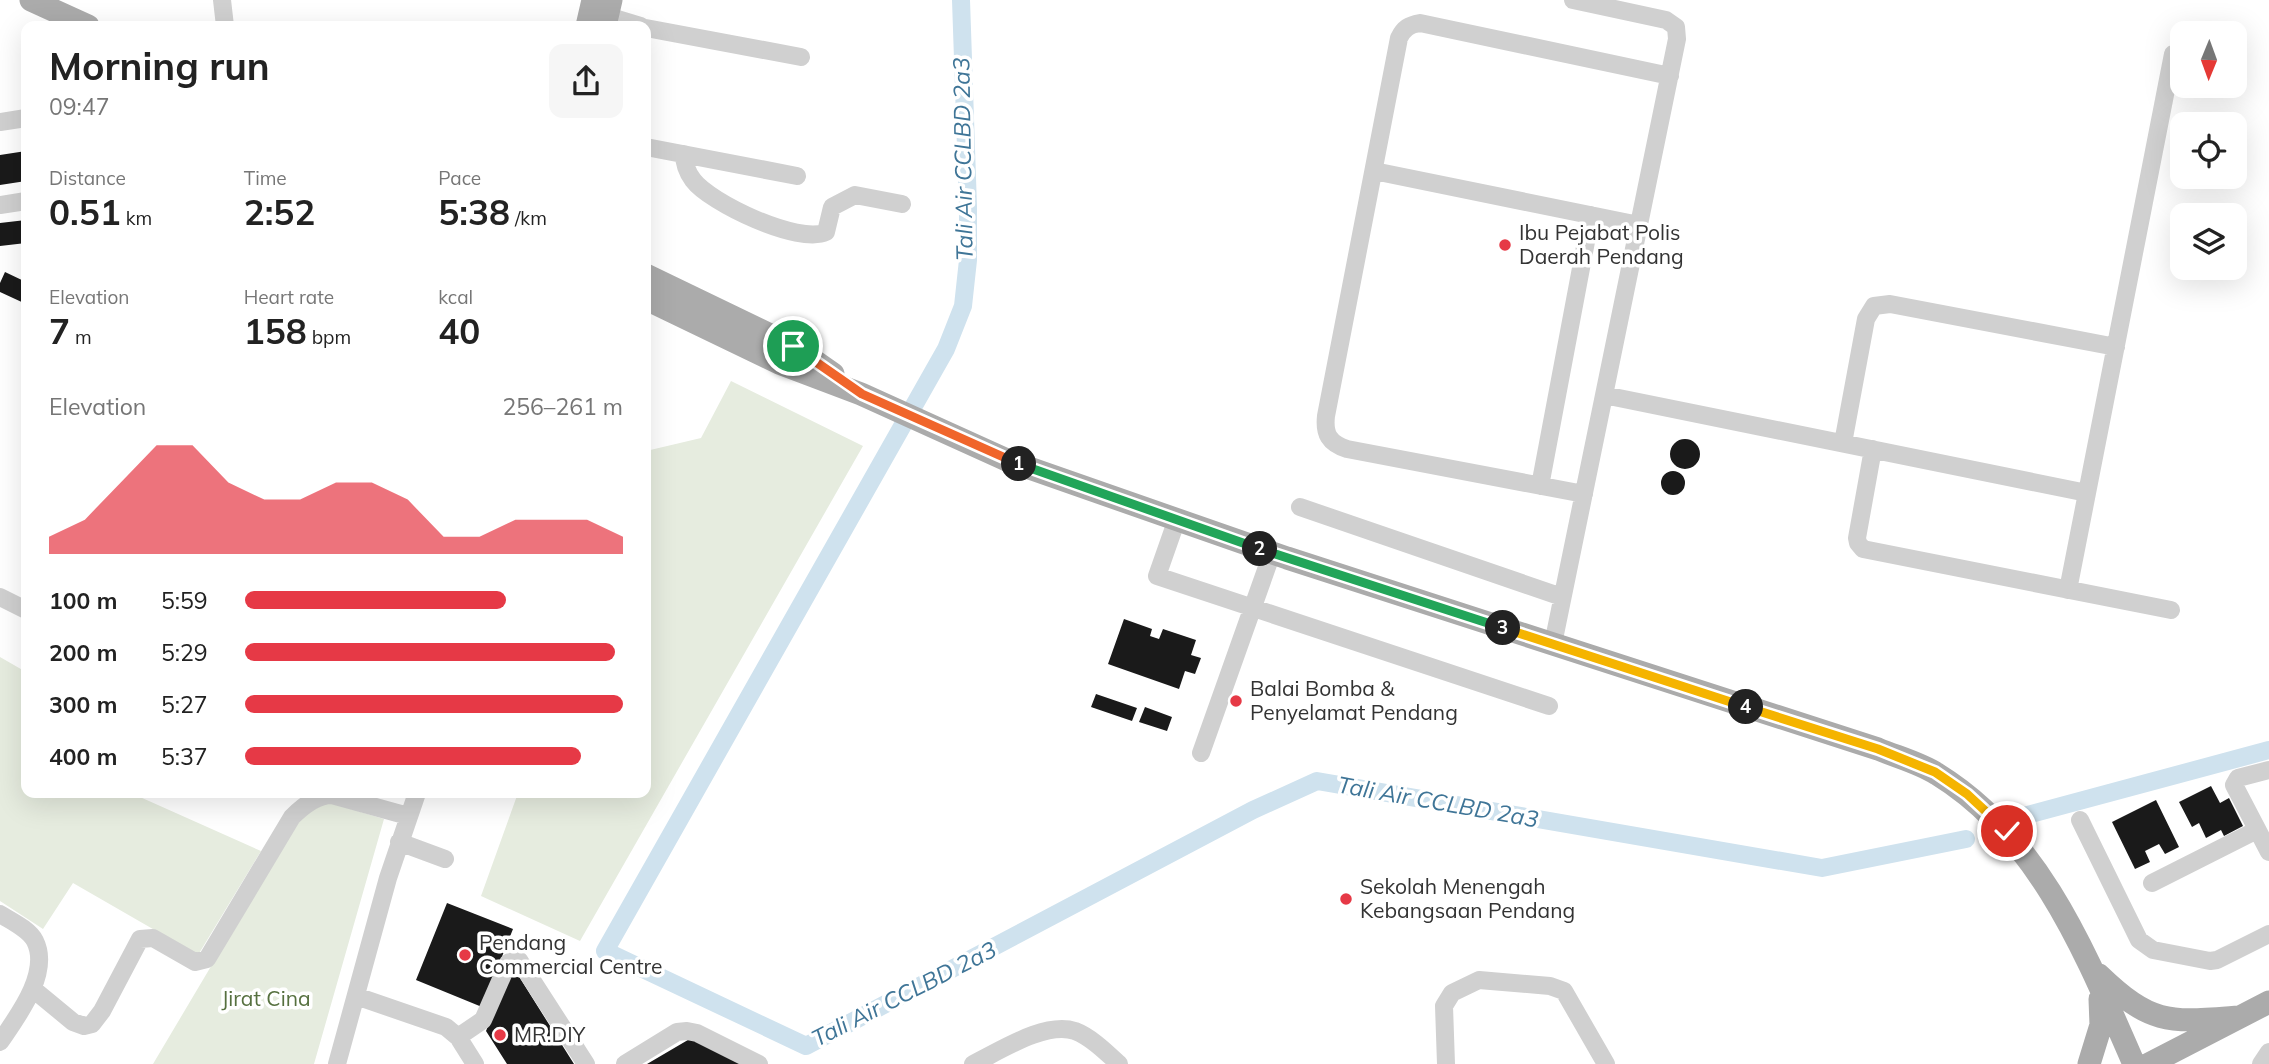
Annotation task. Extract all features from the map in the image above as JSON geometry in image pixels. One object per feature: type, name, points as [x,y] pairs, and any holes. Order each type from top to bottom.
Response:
[{"type":"main road","points":[[31,0],[77,21]]},
{"type":"main road","points":[[651,282],[793,346],[871,399]]},
{"type":"main road","points":[[651,283],[695,323]]},
{"type":"main road","points":[[651,310],[695,323],[779,363],[871,399],[1009,461],[1272,553],[1878,749],[1935,772],[1967,794],[2007,831],[2041,877],[2064,914],[2134,1064]]},
{"type":"main road","points":[[2094,975],[2140,1009],[2156,1017],[2176,1020],[2239,1017]]},
{"type":"main road","points":[[2089,1064],[2101,1025],[2094,975]]},
{"type":"main road","points":[[2160,1061],[2269,1002]]},
{"type":"street","points":[[222,0],[224,21]]},
{"type":"street","points":[[1553,644],[1677,39],[1676,27],[1672,23],[1573,0]]},
{"type":"street","points":[[601,14],[624,21]]},
{"type":"street","points":[[1584,494],[1347,449],[1334,444],[1327,435],[1326,416],[1399,38],[1411,24],[1429,24],[1670,76]]},
{"type":"street","points":[[651,29],[801,57]]},
{"type":"street","points":[[2068,590],[2170,69]]},
{"type":"street","points":[[0,122],[21,119]]},
{"type":"street","points":[[651,148],[797,176]]},
{"type":"street","points":[[684,154],[685,164],[693,180],[722,204],[754,218],[809,235],[826,232],[832,206],[855,194],[902,204]]},
{"type":"street","points":[[1374,171],[1639,225]]},
{"type":"street","points":[[0,205],[21,202]]},
{"type":"street","points":[[1540,486],[1591,215]]},
{"type":"street","points":[[1843,443],[1866,319],[1874,306],[1890,304],[2116,347]]},
{"type":"street","points":[[1604,395],[2087,493]]},
{"type":"street","points":[[1873,449],[1857,538],[1863,549],[2171,610]]},
{"type":"street","points":[[1300,507],[1562,597]]},
{"type":"street","points":[[1177,519],[1157,576],[1549,706]]},
{"type":"street","points":[[1201,753],[1272,553]]},
{"type":"street","points":[[0,597],[21,608]]},
{"type":"street","points":[[2269,770],[2238,778],[2235,782],[2235,788],[2269,852]]},
{"type":"street","points":[[33,989],[73,1022],[84,1026],[92,1024],[102,1012],[140,939],[153,938],[195,962],[207,959],[292,817],[318,798]]},
{"type":"street","points":[[343,798],[408,816]]},
{"type":"street","points":[[337,1064],[415,798]]},
{"type":"street","points":[[2080,820],[2139,940],[2145,946],[2210,961],[2269,934]]},
{"type":"street","points":[[2152,883],[2257,830]]},
{"type":"street","points":[[400,842],[445,859]]},
{"type":"street","points":[[0,914],[24,929],[35,940],[39,956],[33,989],[0,1042]]},
{"type":"street","points":[[458,1037],[483,1020],[508,963],[514,959],[519,960],[586,1064]]},
{"type":"street","points":[[1446,1064],[1444,1006],[1452,993],[1479,980],[1550,986],[1564,992],[1606,1064]]},
{"type":"street","points":[[356,996],[446,1027],[458,1037],[475,1064]]},
{"type":"street","points":[[973,1064],[1036,1034],[1059,1028],[1078,1032],[1119,1064]]},
{"type":"street","points":[[625,1064],[677,1032],[687,1031],[759,1064]]},
{"type":"street","points":[[2261,1064],[2269,1052]]},
{"type":"green space","points":[[731,381],[863,446],[580,941],[481,896],[516,798],[651,798],[651,450],[701,438]]},
{"type":"green space","points":[[0,657],[21,669],[21,798],[142,798],[261,851],[198,955],[73,883],[43,929],[0,901]]},
{"type":"green space","name":"Jirat Cina","points":[[324,801],[384,819],[314,1064],[153,1064],[299,818]]},
{"type":"building","points":[[21,152],[21,182],[0,185],[0,155]]},
{"type":"building","points":[[21,221],[21,244],[0,246],[0,223]]},
{"type":"building","points":[[5,272],[21,280],[21,302],[0,292],[0,283]]},
{"type":"building","points":[[1685,439],[1696,443],[1700,454],[1696,465],[1685,469],[1674,465],[1670,454],[1674,443]]},
{"type":"building","points":[[1673,471],[1684,478],[1685,483],[1678,494],[1673,495],[1662,488],[1661,483],[1668,472]]},
{"type":"building","points":[[1124,619],[1152,629],[1150,636],[1159,639],[1163,629],[1196,640],[1191,655],[1201,658],[1195,674],[1185,671],[1179,689],[1108,664]]},
{"type":"building","points":[[1096,694],[1137,708],[1132,721],[1091,707]]},
{"type":"building","points":[[1145,707],[1172,717],[1167,731],[1139,722]]},
{"type":"building","points":[[2211,786],[2220,803],[2229,798],[2243,826],[2224,836],[2221,830],[2206,838],[2199,823],[2192,827],[2179,802]]},
{"type":"building","points":[[2156,800],[2179,847],[2165,854],[2159,844],[2145,851],[2150,862],[2135,869],[2112,822]]},
{"type":"building","name":"Pendang Commercial Centre","points":[[447,903],[513,929],[482,1007],[416,980]]},
{"type":"building","points":[[518,975],[574,1064],[507,1064],[486,1031],[509,976]]},
{"type":"building","points":[[693,1037],[743,1064],[647,1064]]},
{"type":"waterway","name":"Tali Air CCLBD 2a3","points":[[961,0],[968,207],[968,260],[963,306],[946,349],[605,951],[806,1046],[1253,810],[1317,781],[1822,868],[1966,839]]},
{"type":"waterway","points":[[2020,817],[2269,750]]},
{"type":"place","name":"Ibu Pejabat Polis Daerah Pendang","points":[[1505,245]]},
{"type":"place","name":"Balai Bomba & Penyelamat Pendang","points":[[1236,701]]},
{"type":"place","name":"Sekolah Menengah Kebangsaan Pendang","points":[[1346,899]]},
{"type":"place","name":"Pendang Commercial Centre","points":[[465,955]]},
{"type":"place","name":"MR.DIY","points":[[500,1035]]},
{"type":"route","points":[[793,346],[880,404],[1009,461],[1287,558],[1878,749],[1935,772],[1967,794],[2007,831]]}]
